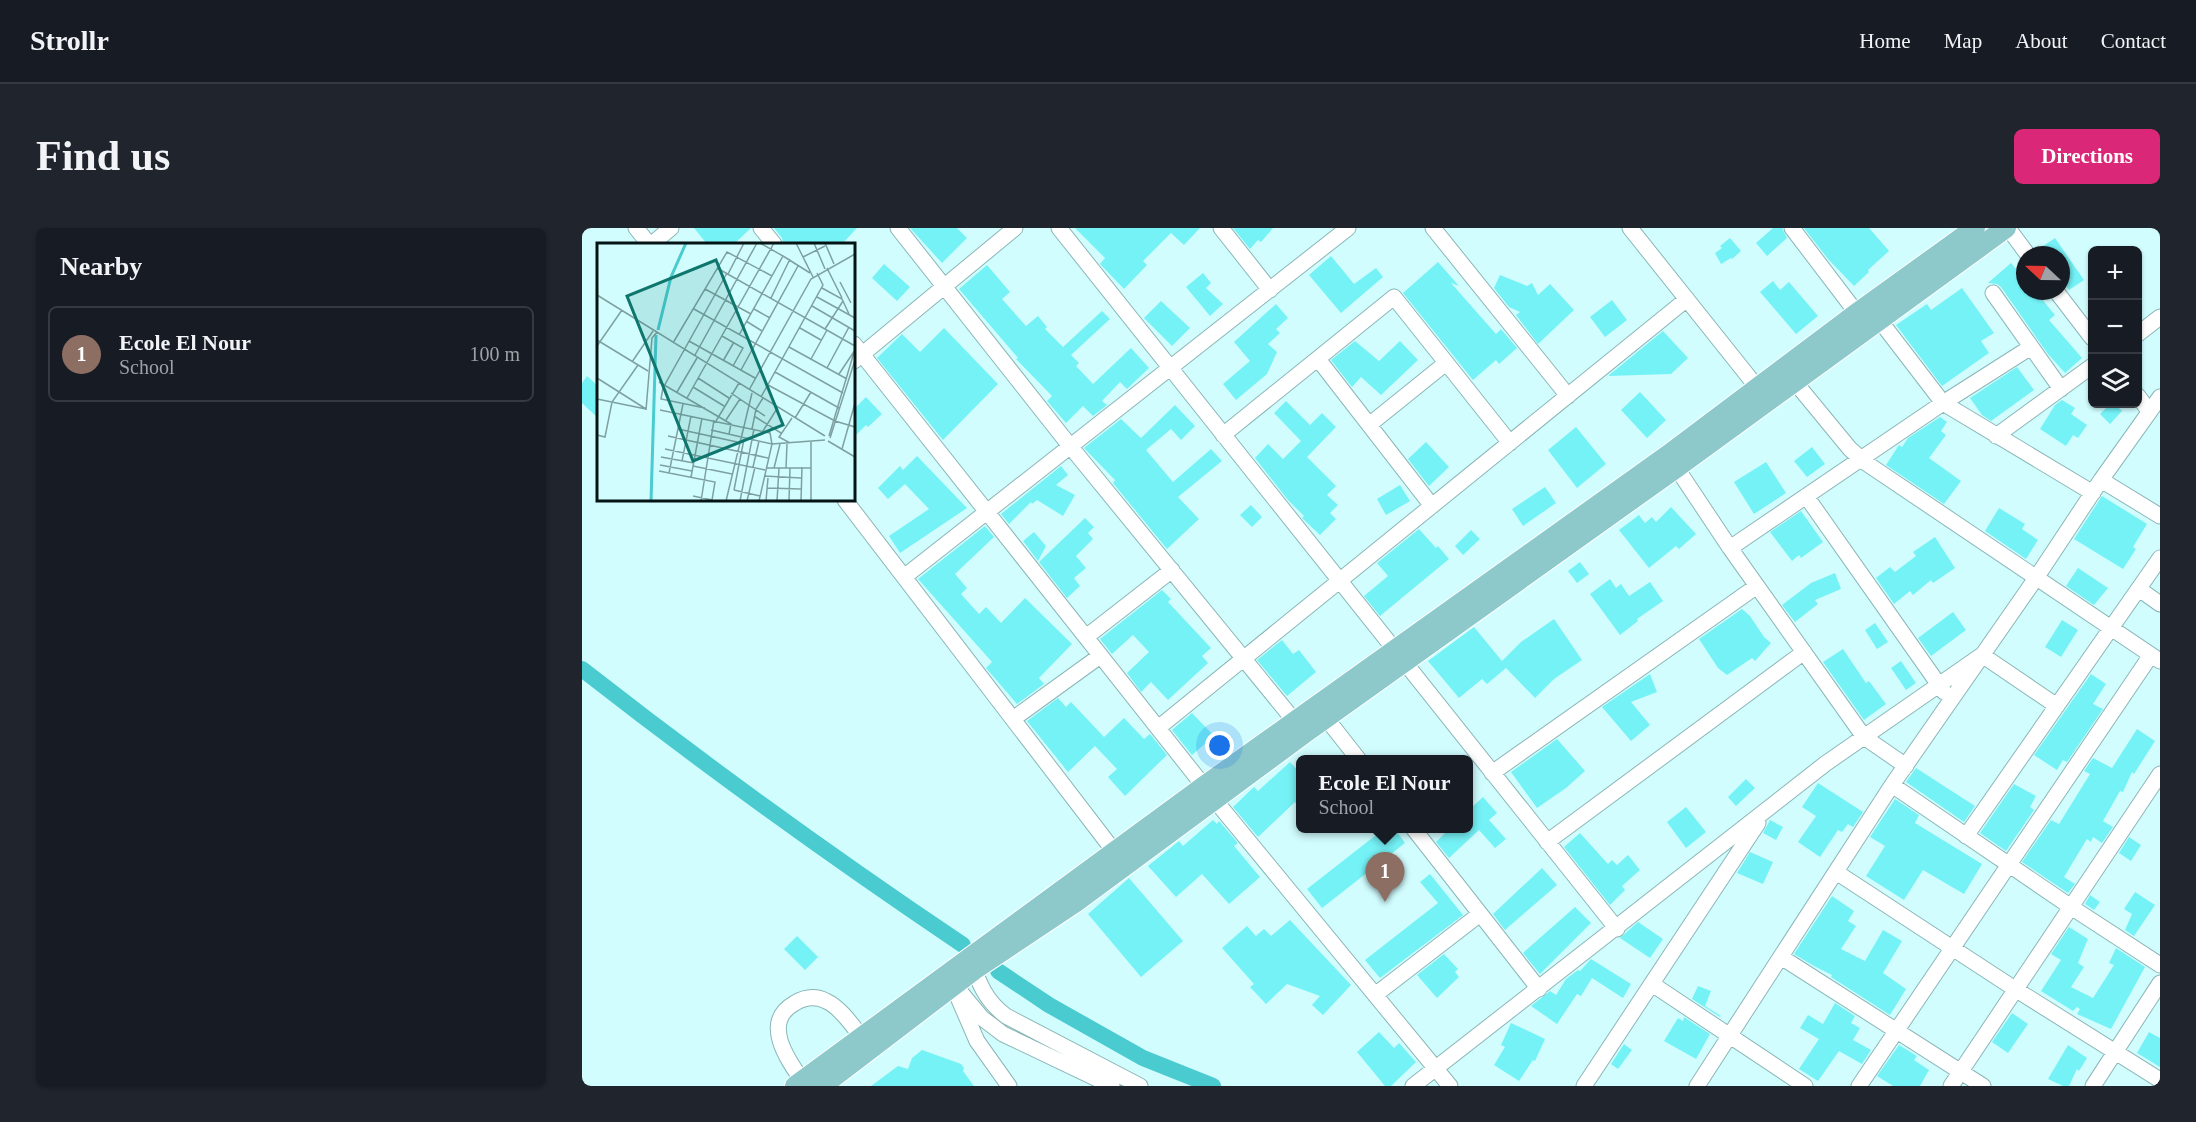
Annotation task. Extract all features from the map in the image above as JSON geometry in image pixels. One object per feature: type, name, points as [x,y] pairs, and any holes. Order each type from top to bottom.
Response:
[{"type":"main road","points":[[1762,394],[1794,381],[1868,316],[1975,228]]},
{"type":"main road","points":[[801,1084],[866,1043],[951,982],[972,964],[1672,461],[1868,316],[2007,228]]},
{"type":"main road","points":[[1300,727],[1326,718],[1399,656]]},
{"type":"main road","points":[[822,1086],[866,1043]]},
{"type":"street","points":[[636,228],[650,243]]},
{"type":"street","points":[[652,243],[671,228]]},
{"type":"street","points":[[761,228],[773,243]]},
{"type":"street","points":[[898,228],[1070,446],[1300,727]]},
{"type":"street","points":[[1015,228],[944,287],[856,353],[987,512],[1209,793],[1450,1086]]},
{"type":"street","points":[[1059,228],[1617,929]]},
{"type":"street","points":[[1221,228],[1270,290]]},
{"type":"street","points":[[904,577],[1348,228]]},
{"type":"street","points":[[1433,228],[1568,396]]},
{"type":"street","points":[[1630,228],[1762,394]]},
{"type":"street","points":[[1792,228],[1943,403],[1996,436],[2160,516]]},
{"type":"street","points":[[2007,228],[2021,246]]},
{"type":"street","points":[[1993,293],[2061,389]]},
{"type":"street","points":[[1223,435],[1394,297],[1510,443]]},
{"type":"street","points":[[1158,728],[1687,299]]},
{"type":"street","points":[[2063,300],[2088,333]]},
{"type":"street","points":[[2142,331],[2160,318]]},
{"type":"street","points":[[1730,548],[1943,403],[2031,347]]},
{"type":"street","points":[[1318,359],[1432,506]]},
{"type":"street","points":[[1369,425],[1446,363]]},
{"type":"street","points":[[1996,436],[2088,369]]},
{"type":"street","points":[[1794,381],[1850,449],[1861,459],[2156,658],[2008,865],[1858,1086]]},
{"type":"street","points":[[1697,1086],[1892,785],[2160,397]]},
{"type":"street","points":[[2142,401],[2149,411]]},
{"type":"street","points":[[1672,461],[1730,548],[1864,737],[1906,765]]},
{"type":"street","points":[[1806,496],[1938,686],[1951,700]]},
{"type":"street","points":[[845,501],[1120,859]]},
{"type":"street","points":[[1966,836],[2160,558]]},
{"type":"street","points":[[1086,637],[1172,570]]},
{"type":"street","points":[[1492,773],[1757,586]]},
{"type":"street","points":[[2139,589],[2160,604]]},
{"type":"street","points":[[1547,842],[1804,652]]},
{"type":"street","points":[[1413,1086],[1617,929],[1825,764],[1982,655]]},
{"type":"street","points":[[1982,655],[2057,706]]},
{"type":"street","points":[[1013,719],[1101,656]]},
{"type":"street","points":[[1326,718],[1356,755]]},
{"type":"street","points":[[1951,1086],[2160,774]]},
{"type":"street","points":[[1892,785],[2160,965]]},
{"type":"street","points":[[1584,1086],[1765,811]]},
{"type":"street","points":[[1417,833],[1539,989]]},
{"type":"street","points":[[1836,872],[2016,990],[2160,1080]]},
{"type":"street","points":[[1375,995],[1480,914]]},
{"type":"street","points":[[1781,957],[1983,1086]]},
{"type":"street","points":[[972,964],[982,991],[1006,1017],[1140,1086]]},
{"type":"street","points":[[951,982],[982,1018],[1014,1041],[1112,1086]]},
{"type":"street","points":[[951,982],[976,1041],[1009,1086]]},
{"type":"street","points":[[2093,1086],[2160,983]]},
{"type":"street","points":[[1652,984],[1805,1086]]},
{"type":"street","points":[[801,1084],[780,1044],[778,1033],[779,1022],[784,1012],[792,1004],[813,997],[834,1005],[866,1043]]},
{"type":"street","points":[[982,1018],[994,1006]]},
{"type":"building","points":[[694,228],[751,228],[735,243],[706,243]]},
{"type":"building","points":[[774,228],[857,228],[843,243],[783,243],[782,238]]},
{"type":"building","points":[[910,228],[957,228],[967,238],[942,263]]},
{"type":"building","points":[[1075,228],[1200,228],[1184,245],[1171,233],[1143,261],[1147,265],[1124,289],[1100,264],[1105,258]]},
{"type":"building","points":[[1233,228],[1273,228],[1261,242],[1258,240],[1250,249]]},
{"type":"building","points":[[1773,228],[1782,228],[1787,238],[1767,256],[1756,243]]},
{"type":"building","points":[[1804,228],[1869,228],[1889,251],[1854,286],[1828,259]]},
{"type":"building","points":[[1730,238],[1741,251],[1732,259],[1721,264],[1715,253]]},
{"type":"building","points":[[2055,238],[2061,246],[2043,246]]},
{"type":"building","points":[[1331,256],[1354,284],[1376,268],[1383,277],[1341,313],[1309,275]]},
{"type":"building","points":[[2070,260],[2084,280],[2070,289]]},
{"type":"building","points":[[1438,262],[1459,286],[1451,283],[1496,334],[1501,329],[1517,348],[1499,364],[1496,360],[1473,380],[1403,293]]},
{"type":"building","points":[[2011,263],[2016,269],[2016,300],[2042,300],[2055,315],[2049,320],[2082,358],[2065,373],[2048,354],[2001,287],[1988,283]]},
{"type":"building","points":[[884,264],[910,287],[897,301],[872,278]]},
{"type":"building","points":[[987,265],[1010,292],[1002,299],[1026,326],[1038,316],[1047,327],[1045,329],[1063,347],[1102,311],[1110,319],[1071,355],[1079,363],[1076,366],[1093,384],[1131,348],[1149,368],[1127,389],[1120,382],[1102,401],[1107,405],[1093,416],[1083,406],[1066,423],[1047,401],[1052,396],[1016,359],[1018,358],[959,289]]},
{"type":"building","points":[[1203,273],[1211,283],[1206,288],[1223,304],[1210,316],[1186,287]]},
{"type":"building","points":[[1500,275],[1527,286],[1532,283],[1538,295],[1550,284],[1574,310],[1538,344],[1516,315],[1520,312],[1509,307],[1494,288]]},
{"type":"building","points":[[1773,281],[1780,290],[1789,282],[1818,316],[1796,334],[1760,292]]},
{"type":"building","points":[[1962,288],[1994,333],[1981,341],[1989,353],[1942,386],[1896,325],[1927,304],[1931,310]]},
{"type":"building","points":[[1612,300],[1627,320],[1605,337],[1590,317]]},
{"type":"building","points":[[1161,301],[1190,328],[1172,346],[1144,318]]},
{"type":"building","points":[[1276,304],[1288,318],[1276,329],[1280,333],[1268,344],[1277,352],[1267,374],[1236,400],[1223,384],[1250,361],[1234,342]]},
{"type":"building","points":[[944,328],[998,384],[943,440],[877,358],[902,334],[920,352]]},
{"type":"building","points":[[1663,331],[1688,358],[1671,374],[1608,376]]},
{"type":"building","points":[[1355,341],[1379,361],[1400,341],[1418,360],[1381,395],[1361,377],[1352,387],[1331,360]]},
{"type":"building","points":[[2017,367],[2034,390],[1991,421],[1982,415],[1970,398]]},
{"type":"building","points":[[587,376],[597,385],[597,417],[582,403],[582,383]]},
{"type":"building","points":[[1640,392],[1666,420],[1647,438],[1621,410]]},
{"type":"building","points":[[866,397],[882,414],[855,436],[855,408]]},
{"type":"building","points":[[2062,400],[2075,408],[2071,414],[2087,425],[2078,438],[2073,435],[2066,446],[2040,429],[2055,405]]},
{"type":"building","points":[[1286,401],[1310,425],[1322,413],[1336,427],[1307,457],[1336,486],[1327,495],[1338,505],[1330,513],[1336,519],[1320,535],[1302,518],[1304,516],[1288,500],[1255,458],[1268,444],[1283,459],[1301,441],[1274,413]]},
{"type":"building","points":[[1175,405],[1195,426],[1181,440],[1171,429],[1146,450],[1173,482],[1211,449],[1222,461],[1178,497],[1199,519],[1167,549],[1113,483],[1115,480],[1084,448],[1121,419],[1141,438]]},
{"type":"building","points":[[2106,408],[2119,408],[2122,411],[2110,424],[2100,414]]},
{"type":"building","points":[[1940,417],[1947,422],[1941,431],[1946,435],[1929,458],[1961,481],[1944,504],[1886,465],[1899,445],[1902,447],[1908,438]]},
{"type":"building","points":[[1576,427],[1606,464],[1577,488],[1548,450]]},
{"type":"building","points":[[1426,442],[1449,467],[1429,486],[1408,459]]},
{"type":"building","points":[[1812,447],[1825,464],[1807,477],[1794,461]]},
{"type":"building","points":[[917,456],[967,508],[900,553],[889,536],[929,509],[905,484],[888,499],[878,488],[900,466],[903,470]]},
{"type":"building","points":[[1766,462],[1786,493],[1754,514],[1734,482]]},
{"type":"building","points":[[1061,466],[1068,475],[1056,485],[1075,495],[1063,516],[1037,500],[1032,504],[1031,502],[1009,524],[1001,514]]},
{"type":"building","points":[[1400,485],[1410,501],[1386,515],[1377,499]]},
{"type":"building","points":[[1545,487],[1556,503],[1523,526],[1512,509]]},
{"type":"building","points":[[2102,496],[2147,524],[2133,547],[2136,549],[2123,569],[2074,539]]},
{"type":"building","points":[[1251,505],[1262,517],[1252,527],[1240,515]]},
{"type":"building","points":[[1671,507],[1696,534],[1679,549],[1676,546],[1649,568],[1619,530],[1639,515],[1645,523],[1652,517],[1656,522]]},
{"type":"building","points":[[1999,508],[2025,524],[2022,529],[2038,540],[2026,559],[1985,531]]},
{"type":"building","points":[[1801,511],[1823,542],[1801,558],[1799,555],[1792,561],[1770,532]]},
{"type":"building","points":[[1085,518],[1094,527],[1088,533],[1093,539],[1076,556],[1086,568],[1074,578],[1080,586],[1067,598],[1039,562]]},
{"type":"building","points":[[985,526],[994,537],[955,574],[967,588],[961,594],[979,614],[986,607],[1001,623],[1025,598],[1072,644],[1039,678],[1044,684],[1017,704],[986,668],[992,662],[918,579]]},
{"type":"building","points":[[1419,529],[1449,559],[1380,616],[1364,596],[1388,576],[1377,563]]},
{"type":"building","points":[[1471,530],[1480,539],[1463,555],[1455,546]]},
{"type":"building","points":[[1034,532],[1046,546],[1038,561],[1023,541]]},
{"type":"building","points":[[1935,537],[1955,568],[1933,583],[1931,580],[1913,595],[1910,591],[1894,604],[1876,578],[1890,567],[1895,572],[1916,556],[1913,552]]},
{"type":"building","points":[[1580,562],[1589,574],[1577,583],[1568,571]]},
{"type":"building","points":[[2078,568],[2108,588],[2094,605],[2066,586]]},
{"type":"building","points":[[1835,573],[1841,589],[1815,600],[1818,604],[1795,622],[1782,605],[1811,583]]},
{"type":"building","points":[[1610,579],[1616,588],[1621,584],[1629,596],[1650,582],[1663,601],[1637,619],[1638,621],[1620,635],[1590,594]]},
{"type":"building","points":[[1162,590],[1171,599],[1168,602],[1211,648],[1202,656],[1208,663],[1168,700],[1151,682],[1141,692],[1127,673],[1149,652],[1133,635],[1112,654],[1100,639]]},
{"type":"building","points":[[1742,609],[1771,643],[1755,661],[1752,658],[1727,675],[1718,668],[1699,639]]},
{"type":"building","points":[[1953,612],[1966,630],[1931,656],[1918,638]]},
{"type":"building","points":[[1554,619],[1582,660],[1554,679],[1535,698],[1506,668],[1487,684],[1482,679],[1459,698],[1428,661],[1474,627],[1502,661],[1521,642]]},
{"type":"building","points":[[2062,620],[2078,630],[2061,657],[2045,647]]},
{"type":"building","points":[[1875,623],[1888,642],[1877,649],[1865,630]]},
{"type":"building","points":[[1282,640],[1293,654],[1299,650],[1316,672],[1287,696],[1257,660]]},
{"type":"building","points":[[1843,649],[1866,683],[1869,681],[1886,704],[1864,720],[1823,662]]},
{"type":"building","points":[[1901,661],[1916,683],[1906,690],[1891,668]]},
{"type":"building","points":[[1650,674],[1657,692],[1631,702],[1650,725],[1631,741],[1602,707]]},
{"type":"building","points":[[2091,674],[2106,684],[2093,704],[2103,709],[2067,762],[2063,760],[2057,770],[2034,755]]},
{"type":"building","points":[[1058,698],[1066,707],[1071,702],[1104,737],[1124,718],[1144,739],[1150,734],[1167,755],[1125,796],[1108,777],[1117,769],[1095,746],[1068,772],[1027,721]]},
{"type":"building","points":[[1192,713],[1214,736],[1192,755],[1172,730]]},
{"type":"building","points":[[2137,729],[2155,741],[2134,774],[2132,772],[2123,792],[2120,791],[2103,821],[2113,827],[2102,843],[2093,837],[2091,842],[2087,839],[2064,877],[2075,884],[2068,893],[2022,862],[2051,820],[2059,824],[2090,774],[2084,771],[2093,758],[2112,768]]},
{"type":"building","points":[[1557,739],[1585,771],[1566,788],[1537,808],[1511,772]]},
{"type":"building","points":[[1290,762],[1296,769],[1296,803],[1258,837],[1233,807],[1254,787],[1258,791]]},
{"type":"building","points":[[1916,768],[1975,806],[1964,822],[1906,782]]},
{"type":"building","points":[[1746,779],[1755,788],[1736,806],[1728,797]]},
{"type":"building","points":[[1818,783],[1863,812],[1853,827],[1848,824],[1842,832],[1838,830],[1820,857],[1798,842],[1816,816],[1802,807]]},
{"type":"building","points":[[2014,784],[2036,796],[2030,807],[2034,810],[2006,851],[1980,833]]},
{"type":"building","points":[[1483,797],[1497,813],[1489,820],[1506,839],[1495,848],[1479,830],[1449,858],[1436,842],[1445,833],[1473,833],[1473,806]]},
{"type":"building","points":[[1895,799],[1919,815],[1915,823],[1982,864],[1964,894],[1923,870],[1904,900],[1866,876],[1885,846],[1870,837]]},
{"type":"building","points":[[1686,807],[1706,832],[1686,848],[1667,822]]},
{"type":"building","points":[[1213,820],[1217,824],[1219,821],[1238,843],[1234,846],[1260,877],[1229,904],[1202,874],[1176,897],[1148,866],[1179,841],[1183,846]]},
{"type":"building","points":[[1770,820],[1783,827],[1776,840],[1763,833]]},
{"type":"building","points":[[1379,833],[1398,833],[1405,843],[1322,908],[1307,889]]},
{"type":"building","points":[[1580,833],[1608,864],[1612,860],[1617,865],[1628,855],[1640,870],[1622,886],[1625,890],[1610,905],[1564,847]]},
{"type":"building","points":[[2129,837],[2141,845],[2131,861],[2119,853]]},
{"type":"building","points":[[1750,852],[1773,862],[1763,884],[1737,873]]},
{"type":"building","points":[[1542,868],[1557,885],[1505,930],[1493,914]]},
{"type":"building","points":[[1430,874],[1463,915],[1380,978],[1365,960],[1438,903],[1420,882]]},
{"type":"building","points":[[1129,878],[1183,941],[1141,977],[1088,914]]},
{"type":"building","points":[[2135,892],[2155,905],[2134,936],[2125,930],[2132,914],[2124,909]]},
{"type":"building","points":[[2090,895],[2100,902],[2094,910],[2085,904]]},
{"type":"building","points":[[1832,896],[1854,911],[1848,921],[1856,926],[1841,949],[1865,961],[1883,930],[1902,941],[1883,973],[1906,989],[1890,1015],[1831,977],[1832,975],[1794,954]]},
{"type":"building","points":[[1575,907],[1591,923],[1540,974],[1523,953]]},
{"type":"building","points":[[1290,920],[1351,985],[1323,1015],[1312,1005],[1320,996],[1287,984],[1266,1004],[1250,987],[1254,984],[1222,948],[1247,926],[1256,936],[1264,929],[1271,936]]},
{"type":"building","points":[[1638,922],[1663,939],[1650,958],[1620,938]]},
{"type":"building","points":[[2069,927],[2088,939],[2078,963],[2084,967],[2071,987],[2093,998],[2114,965],[2109,963],[2116,948],[2145,967],[2111,1029],[2077,1014],[2080,1009],[2077,1007],[2073,1011],[2041,991],[2061,960],[2051,954]]},
{"type":"building","points":[[797,936],[818,957],[805,970],[784,949]]},
{"type":"building","points":[[1444,954],[1458,969],[1455,972],[1459,977],[1437,998],[1417,975]]},
{"type":"building","points":[[1591,959],[1631,984],[1623,998],[1592,978],[1581,996],[1577,994],[1557,1024],[1531,1006],[1550,991],[1556,995],[1566,979],[1578,970],[1580,971]]},
{"type":"building","points":[[1698,986],[1711,991],[1705,1006],[1720,1017],[1692,999]]},
{"type":"building","points":[[1835,1003],[1855,1016],[1851,1023],[1860,1028],[1853,1040],[1871,1050],[1862,1064],[1839,1051],[1818,1081],[1799,1069],[1819,1039],[1800,1028],[1808,1015],[1823,1024]]},
{"type":"building","points":[[2012,1013],[2028,1024],[2008,1053],[1992,1042]]},
{"type":"building","points":[[1684,1017],[1710,1034],[1696,1059],[1664,1041],[1678,1018],[1683,1021]]},
{"type":"building","points":[[1511,1023],[1545,1039],[1535,1061],[1533,1060],[1519,1081],[1494,1065],[1505,1047],[1501,1045]]},
{"type":"building","points":[[1379,1032],[1394,1048],[1399,1043],[1416,1062],[1391,1086],[1385,1086],[1357,1052]]},
{"type":"building","points":[[2149,1032],[2160,1038],[2160,1067],[2137,1053]]},
{"type":"building","points":[[1624,1044],[1632,1050],[1618,1069],[1611,1064]]},
{"type":"building","points":[[1899,1045],[1917,1056],[1914,1060],[1929,1070],[1920,1086],[1893,1086],[1877,1076]]},
{"type":"building","points":[[2068,1045],[2087,1058],[2079,1071],[2077,1069],[2069,1086],[2063,1086],[2048,1079]]},
{"type":"building","points":[[922,1050],[961,1064],[963,1071],[974,1086],[871,1086],[898,1066],[908,1069],[912,1058]]},
{"type":"waterway","points":[[582,669],[770,810],[963,945]]},
{"type":"waterway","points":[[998,971],[1049,1005],[1143,1058],[1213,1086]]},
{"type":"place","name":"Ecole El Nour","points":[[1385,902]]}]
